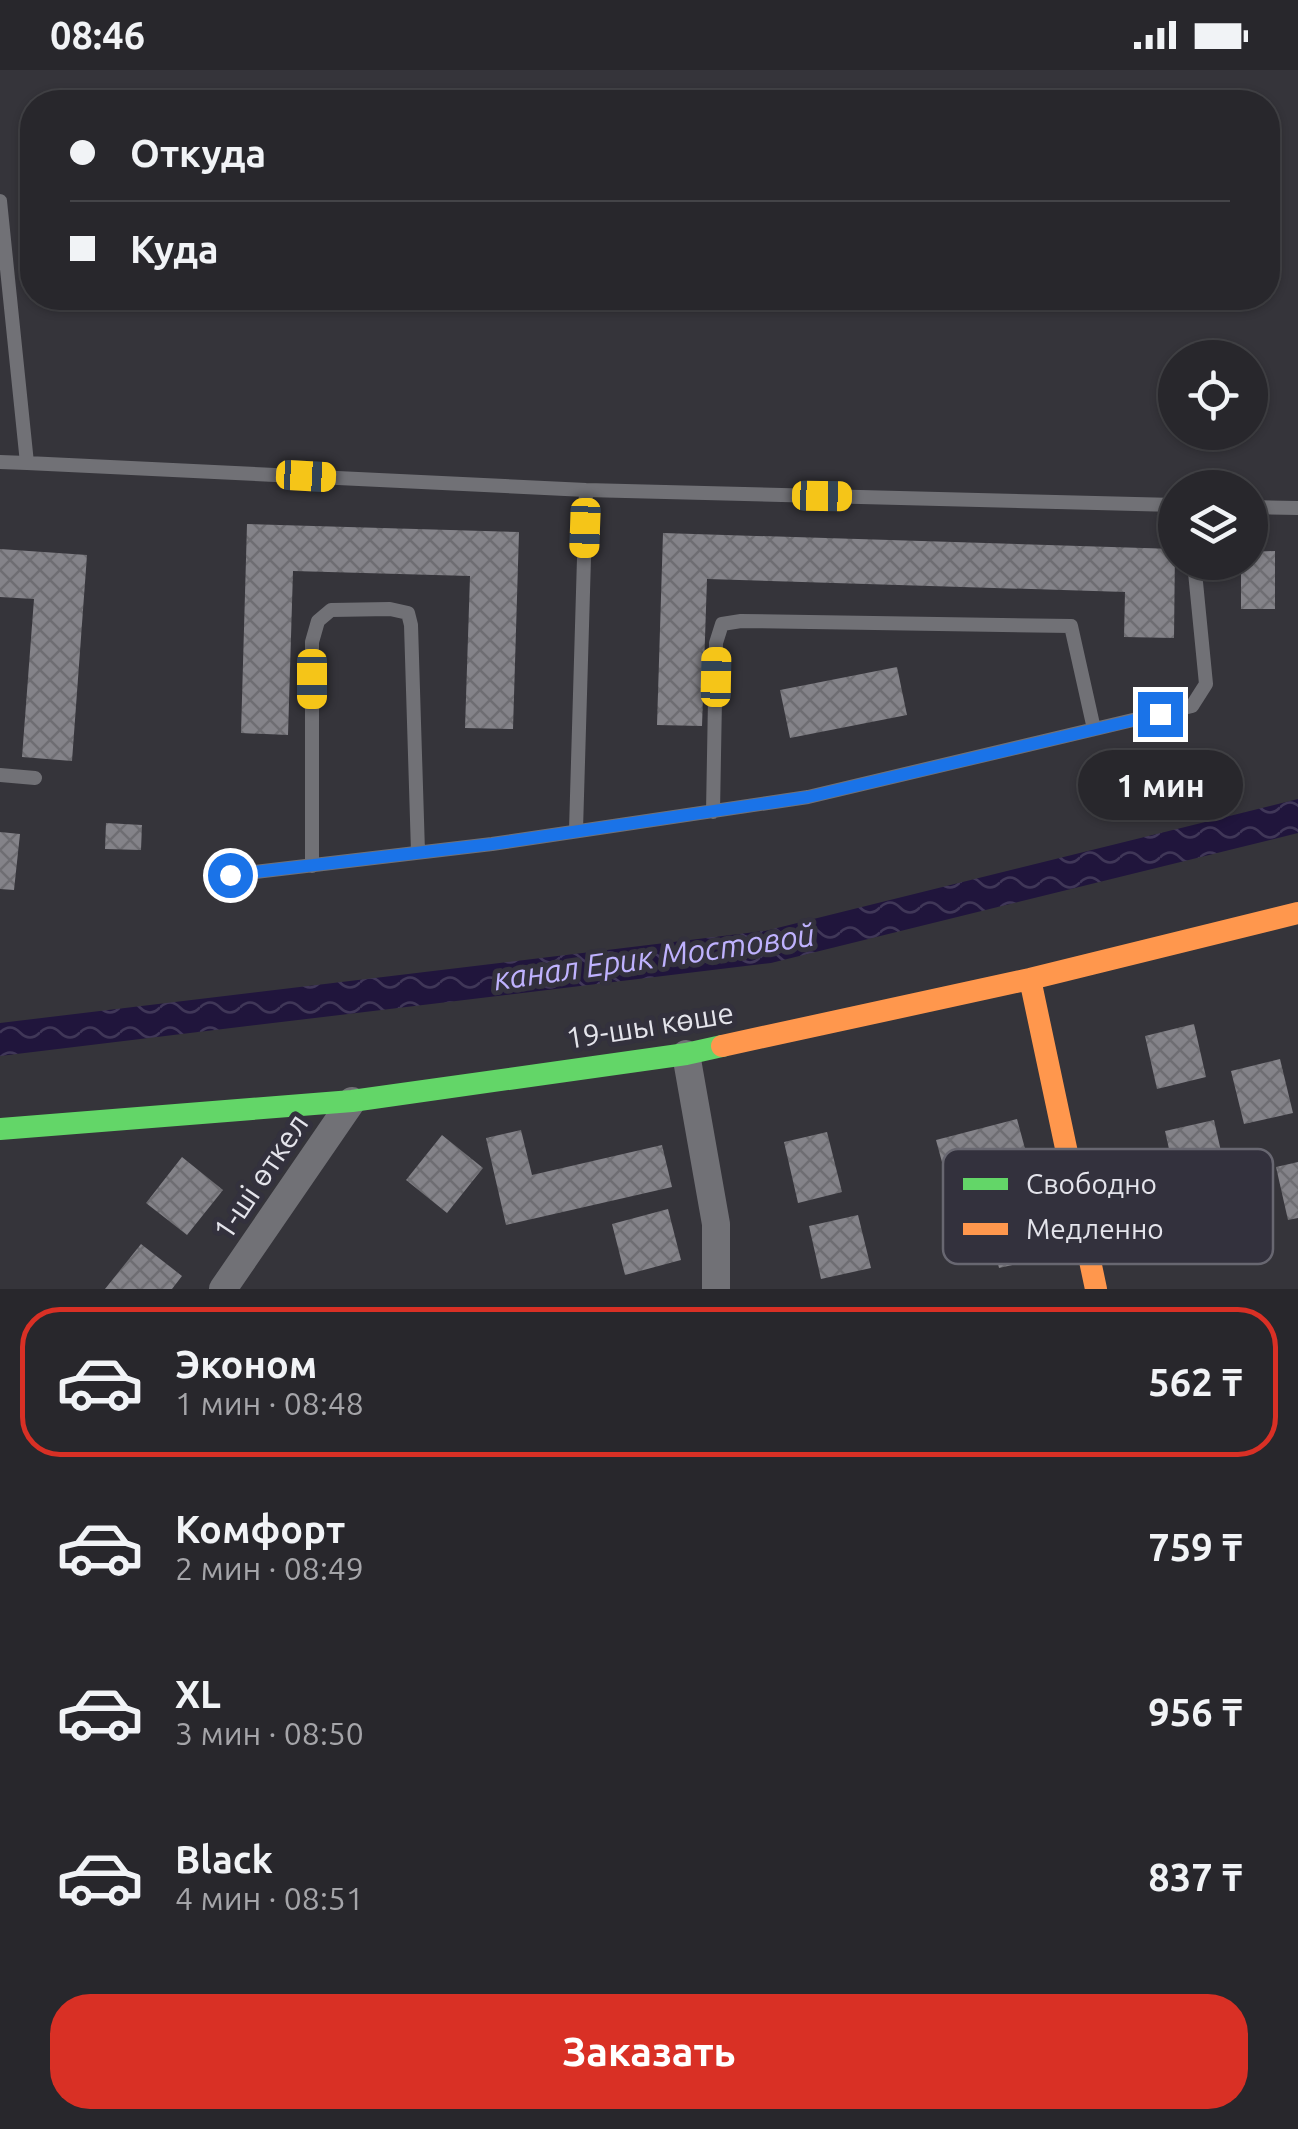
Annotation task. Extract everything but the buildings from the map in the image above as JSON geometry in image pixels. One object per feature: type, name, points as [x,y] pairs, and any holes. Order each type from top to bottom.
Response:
[{"type":"street","name":"19-шы көше","points":[[0,1130],[352,1101],[686,1054],[1030,979],[1298,913]]},
{"type":"street","points":[[1030,979],[1066,1149]]},
{"type":"street","points":[[686,1054],[716,1224],[716,1289]]},
{"type":"street","name":"1-шi өткел","points":[[223,1289],[352,1101]]},
{"type":"street","points":[[1091,1264],[1096,1289]]},
{"type":"lane","points":[[0,201],[27,463]]},
{"type":"lane","points":[[0,462],[586,490],[1158,505]]},
{"type":"lane","points":[[576,830],[586,490]]},
{"type":"lane","points":[[1268,507],[1298,508]]},
{"type":"lane","points":[[230,875],[492,844],[808,797],[1192,706],[1206,684],[1196,580]]},
{"type":"lane","points":[[312,866],[312,642],[318,621],[331,610],[390,609],[408,613],[418,852]]},
{"type":"lane","points":[[713,812],[716,643],[722,624],[740,621],[1071,626],[1094,729]]},
{"type":"lane","points":[[0,775],[35,778]]},
{"type":"water","name":"канал Ерик Мостовой","points":[[1298,799],[1298,833],[771,963],[0,1056],[0,1023],[765,931]]},
{"type":"traffic: fast","points":[[0,1129],[352,1101],[722,1046]]},
{"type":"traffic: slow","points":[[722,1046],[1030,979],[1298,913]]},
{"type":"traffic: slow","points":[[1030,979],[1066,1149]]},
{"type":"traffic: slow","points":[[1091,1264],[1096,1289]]},
{"type":"route","points":[[230,875],[492,844],[808,797],[1160,714]]}]
